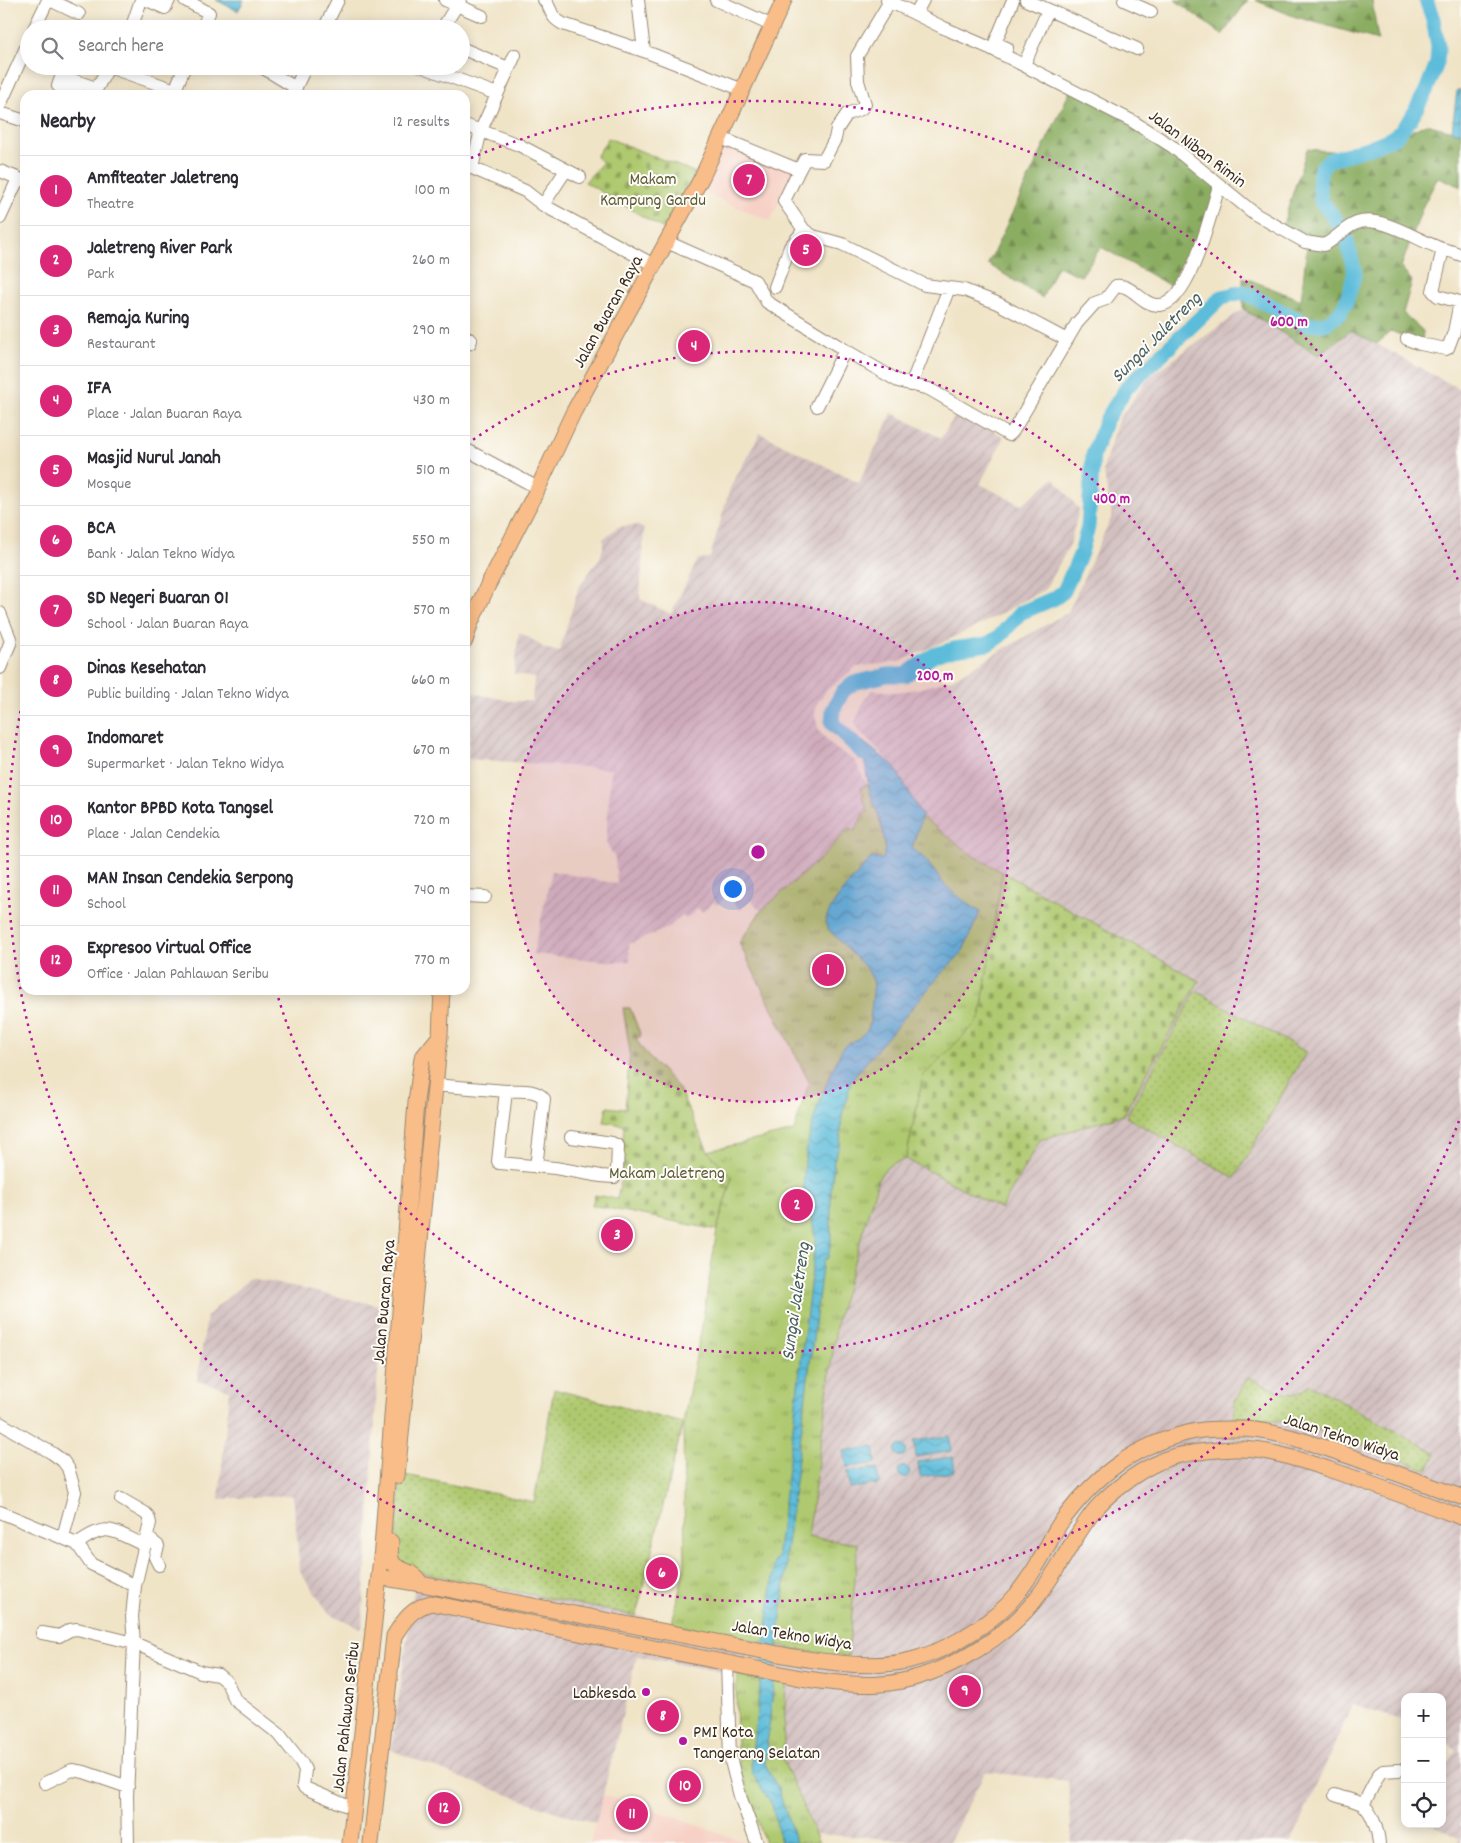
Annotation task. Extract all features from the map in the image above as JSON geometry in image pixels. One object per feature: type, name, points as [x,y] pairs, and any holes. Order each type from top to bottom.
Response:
[{"type":"main road","name":"Jalan Buaran Raya","points":[[470,627],[488,586],[538,488],[573,413],[721,138],[784,0]]},
{"type":"main road","name":"Jalan Buaran Raya","points":[[379,1577],[411,1346],[440,1036],[442,995]]},
{"type":"main road","name":"Jalan Buaran Raya","points":[[421,1584],[412,1573],[396,1567],[390,1559],[390,1499],[416,1102],[422,1058],[440,1036]]},
{"type":"main road","name":"Jalan Tekno Widya","points":[[379,1577],[794,1656],[833,1662],[885,1664],[919,1658],[959,1641],[990,1619],[1016,1596],[1036,1568],[1058,1527],[1083,1494],[1112,1467],[1159,1441],[1198,1430],[1244,1430],[1276,1433],[1305,1440],[1461,1497]]},
{"type":"main road","name":"Jalan Tekno Widya","points":[[371,1843],[394,1636],[411,1612],[431,1603],[788,1675],[828,1682],[881,1684],[922,1676],[967,1657],[1003,1631],[1030,1606],[1091,1515],[1117,1488],[1160,1461],[1188,1454],[1235,1449],[1254,1450],[1295,1458],[1461,1517]]},
{"type":"main road","points":[[1372,1484],[1378,1467]]},
{"type":"main road","name":"Jalan Pahlawan Seribu","points":[[350,1843],[379,1577]]},
{"type":"street","points":[[39,20],[49,0],[79,14]]},
{"type":"street","points":[[134,20],[141,0]]},
{"type":"street","points":[[147,0],[165,8],[169,0]]},
{"type":"street","points":[[185,0],[209,13],[206,20]]},
{"type":"street","points":[[328,20],[338,0]]},
{"type":"street","points":[[544,0],[552,16],[563,24],[644,51],[743,90]]},
{"type":"street","points":[[638,0],[644,51]]},
{"type":"street","points":[[716,0],[773,26]]},
{"type":"street","points":[[916,13],[923,0]]},
{"type":"street","points":[[1009,49],[995,43],[1013,0]]},
{"type":"street","points":[[1026,0],[1137,49]]},
{"type":"street","points":[[1124,0],[1151,12]]},
{"type":"street","points":[[445,20],[451,1],[482,16]]},
{"type":"street","points":[[888,1],[857,56],[858,82],[865,104],[861,108],[847,114],[837,129],[835,139],[824,160],[805,159],[784,201],[804,230],[813,236],[842,244],[925,285],[964,290],[997,303],[1067,340]]},
{"type":"street","name":"Jalan Niban Rimin","points":[[888,1],[944,28],[966,36],[1132,121],[1173,147],[1255,214],[1305,242],[1324,245],[1353,225],[1366,222],[1391,227],[1461,255]]},
{"type":"street","points":[[1024,65],[1048,10]]},
{"type":"street","points":[[470,52],[508,68]]},
{"type":"street","points":[[470,163],[481,130],[515,55]]},
{"type":"street","points":[[0,105],[20,61]]},
{"type":"street","points":[[62,75],[58,87],[66,90]]},
{"type":"street","points":[[69,75],[91,90]]},
{"type":"street","points":[[95,90],[103,75]]},
{"type":"street","points":[[130,75],[169,90]]},
{"type":"street","points":[[175,90],[182,75]]},
{"type":"street","points":[[272,75],[293,90]]},
{"type":"street","points":[[294,90],[302,75]]},
{"type":"street","points":[[445,75],[497,94]]},
{"type":"street","points":[[0,113],[20,119]]},
{"type":"street","points":[[470,126],[519,145],[580,178]]},
{"type":"street","points":[[721,138],[799,170]]},
{"type":"street","points":[[470,166],[525,192],[543,205],[654,265]]},
{"type":"street","points":[[543,205],[566,170]]},
{"type":"street","points":[[0,171],[20,179]]},
{"type":"street","points":[[2,210],[20,183]]},
{"type":"street","points":[[666,242],[755,281],[767,302],[845,350],[898,381],[929,389],[1009,435],[1077,323],[1095,303],[1106,299],[1116,286],[1120,285],[1145,301],[1158,306],[1169,303],[1181,291],[1191,273],[1219,186]]},
{"type":"street","points":[[775,287],[790,247],[804,230]]},
{"type":"street","points":[[1407,339],[1420,344],[1446,349],[1452,339],[1460,302],[1438,296],[1433,291],[1442,249]]},
{"type":"street","points":[[911,385],[948,288]]},
{"type":"street","points":[[817,406],[845,350]]},
{"type":"street","points":[[470,452],[538,488]]},
{"type":"street","points":[[0,613],[11,641],[1,661]]},
{"type":"street","points":[[470,896],[485,896]]},
{"type":"street","points":[[434,1085],[541,1094],[544,1099],[536,1167]]},
{"type":"street","points":[[506,1091],[499,1163],[614,1177],[617,1171],[618,1146],[612,1142],[570,1137]]},
{"type":"street","points":[[0,1423],[52,1453],[63,1461],[68,1468],[75,1492],[63,1537]]},
{"type":"street","points":[[121,1499],[148,1516],[150,1523],[135,1586],[132,1617],[134,1643],[128,1786],[128,1843]]},
{"type":"street","points":[[0,1512],[77,1544],[91,1564],[135,1586]]},
{"type":"street","points":[[77,1544],[95,1532],[110,1530],[158,1546],[155,1556],[159,1565]]},
{"type":"street","points":[[42,1633],[60,1636],[70,1630],[78,1629],[134,1643],[201,1672],[218,1675],[227,1682],[235,1700],[280,1734],[302,1762],[305,1770],[304,1788],[354,1807]]},
{"type":"street","points":[[734,1665],[730,1757],[740,1796],[757,1843]]},
{"type":"street","points":[[45,1783],[72,1770],[128,1786]]},
{"type":"street","points":[[1363,1805],[1383,1771],[1399,1770]]},
{"type":"street","points":[[1335,1795],[1363,1805],[1377,1829],[1379,1843]]},
{"type":"shaded area","points":[[728,138],[796,168],[770,221],[702,192]]},
{"type":"shaded area","points":[[1243,309],[1317,355],[1351,330],[1461,390],[1461,1843],[1458,1843],[1460,1839],[1439,1828],[1446,1828],[1446,1766],[1457,1750],[1446,1742],[1446,1693],[1401,1693],[1401,1720],[1352,1705],[1291,1843],[1073,1843],[1068,1781],[985,1772],[949,1843],[816,1834],[783,1760],[786,1684],[637,1656],[596,1823],[556,1812],[391,1750],[418,1562],[672,1624],[798,1650],[808,1537],[837,1320],[878,1180],[883,1169],[893,1162],[906,1159],[1001,1208],[1040,1140],[1123,1115],[1199,981],[975,857],[922,816],[894,766],[860,732],[855,723],[865,698],[873,690],[896,692],[918,689],[952,679],[1068,612],[1112,516],[1103,469],[1118,420],[1149,377]]},
{"type":"shaded area","points":[[959,410],[1004,437],[980,484],[1021,505],[1054,478],[1079,509],[1070,545],[1045,589],[980,625],[899,662],[856,667],[826,691],[816,705],[815,716],[819,731],[833,747],[855,761],[867,785],[861,787],[868,813],[864,813],[855,831],[849,828],[822,857],[761,911],[751,900],[740,910],[728,895],[717,905],[714,902],[702,912],[698,908],[686,919],[682,915],[668,928],[629,944],[630,961],[614,962],[533,954],[552,871],[617,884],[615,858],[606,843],[611,769],[470,759],[473,693],[510,701],[532,701],[534,678],[514,674],[519,632],[544,648],[559,652],[578,589],[600,557],[603,549],[603,539],[618,527],[636,525],[644,529],[640,599],[671,614],[698,559],[710,558],[730,488],[760,433],[859,483],[892,413],[941,438]]},
{"type":"shaded area","points":[[250,1278],[382,1306],[362,1629],[329,1613],[300,1572],[293,1495],[219,1499],[229,1390],[197,1381],[207,1316]]},
{"type":"shaded area","points":[[602,1795],[639,1804],[745,1843],[590,1843]]},
{"type":"green space","points":[[1175,0],[1248,0],[1222,35]]},
{"type":"green space","points":[[1255,0],[1372,0],[1378,40],[1293,16]]},
{"type":"green space","points":[[1073,85],[1142,126],[1218,186],[1180,291],[1101,247],[1081,276],[1057,266],[1042,298],[988,264]]},
{"type":"green space","points":[[1426,124],[1461,133],[1461,187],[1438,177],[1423,206],[1401,267],[1412,281],[1403,313],[1423,331],[1422,344],[1391,331],[1377,344],[1351,331],[1318,355],[1243,309],[1243,277],[1301,300],[1307,245],[1282,227],[1307,149],[1364,154]]},
{"type":"green space","name":"Makam Kampung Gardu","points":[[608,138],[696,173],[664,229],[585,182],[603,162],[596,157]]},
{"type":"green space","points":[[894,766],[922,817],[975,857],[1002,872],[980,1019],[923,1076],[906,1159],[889,1166],[878,1180],[837,1320],[808,1537],[858,1544],[848,1657],[798,1650],[672,1624],[685,1565],[683,1423],[701,1331],[717,1230],[732,1177],[708,1151],[794,1131],[809,1082],[739,943],[761,911],[822,857],[849,828],[855,831],[864,813],[868,812],[861,787],[867,785]]},
{"type":"green space","points":[[1002,872],[1199,981],[1123,1115],[1040,1140],[1001,1209],[906,1159],[923,1076],[980,1019]]},
{"type":"green space","points":[[1196,991],[1306,1052],[1235,1178],[1126,1117]]},
{"type":"green space","name":"Makam Jaletreng","points":[[623,1008],[630,1008],[641,1036],[636,1039],[646,1054],[678,1087],[708,1151],[732,1176],[717,1230],[592,1205],[595,1195],[617,1199],[620,1186],[624,1125],[604,1122],[607,1107],[625,1109],[630,1052]]},
{"type":"green space","points":[[1248,1377],[1272,1389],[1289,1394],[1303,1390],[1309,1384],[1436,1453],[1428,1470],[1348,1439],[1296,1423],[1234,1417],[1235,1401]]},
{"type":"green space","points":[[554,1389],[683,1423],[636,1616],[405,1569],[395,1556],[401,1474],[534,1502]]},
{"type":"green space","points":[[738,1674],[786,1684],[783,1760],[819,1843],[765,1843],[739,1766],[736,1685]]},
{"type":"water","points":[[216,0],[244,0],[238,11]]},
{"type":"water","points":[[1457,90],[1461,90],[1461,133],[1452,131]]},
{"type":"water","points":[[857,737],[894,766],[922,816],[912,849],[927,861],[950,890],[980,912],[962,953],[940,975],[852,1079],[842,1115],[840,1145],[834,1160],[831,1192],[831,1240],[828,1258],[823,1260],[785,1561],[787,1562],[765,1764],[778,1788],[796,1843],[781,1843],[772,1805],[752,1773],[751,1762],[815,1244],[814,1230],[804,1192],[804,1173],[809,1135],[814,1117],[843,1047],[858,1039],[868,1029],[870,1021],[874,982],[867,969],[828,929],[825,923],[838,897],[871,858],[883,859],[885,847],[883,832],[870,793],[864,759],[844,741]]},
{"type":"water","points":[[949,1436],[952,1451],[916,1457],[914,1441]]},
{"type":"water","points":[[901,1445],[907,1451],[901,1457],[895,1451]]},
{"type":"water","points":[[874,1447],[876,1463],[847,1467],[844,1451]]},
{"type":"water","points":[[953,1457],[955,1472],[920,1477],[918,1462]]},
{"type":"water","points":[[904,1466],[910,1472],[904,1478],[898,1472]]},
{"type":"water","points":[[877,1468],[879,1484],[850,1488],[847,1472]]},
{"type":"waterway","name":"Sungai Jaletreng","points":[[864,754],[832,723],[833,710],[843,691],[854,683],[887,675],[905,675],[934,655],[954,649],[988,644],[1000,636],[1020,613],[1055,598],[1064,591],[1081,553],[1088,527],[1093,455],[1106,420],[1127,387],[1222,297],[1243,292],[1307,324],[1325,324],[1339,314],[1346,303],[1355,273],[1347,241],[1336,220],[1321,201],[1319,181],[1321,168],[1329,160],[1368,148],[1395,137],[1410,120],[1426,91],[1437,63],[1438,47],[1433,19],[1426,0]]},
{"type":"place","name":"SD Negeri Buaran 01","points":[[749,180]]},
{"type":"place","name":"Masjid Nurul Janah","points":[[806,250]]},
{"type":"place","name":"IFA","points":[[694,346]]},
{"type":"place","name":"Amfiteater Jaletreng","points":[[828,970]]},
{"type":"place","name":"Jaletreng River Park","points":[[797,1205]]},
{"type":"place","name":"Remaja Kuring","points":[[617,1235]]},
{"type":"place","name":"BCA","points":[[662,1573]]},
{"type":"place","name":"Indomaret","points":[[965,1691]]},
{"type":"place","name":"Labkesda","points":[[646,1692]]},
{"type":"place","name":"Dinas Kesehatan","points":[[663,1716]]},
{"type":"place","name":"PMI Kota Tangerang Selatan","points":[[683,1741]]},
{"type":"place","name":"Kantor BPBD Kota Tangsel","points":[[685,1786]]},
{"type":"place","name":"Expresoo Virtual Office","points":[[444,1808]]},
{"type":"place","name":"MAN Insan Cendekia Serpong","points":[[632,1814]]}]
